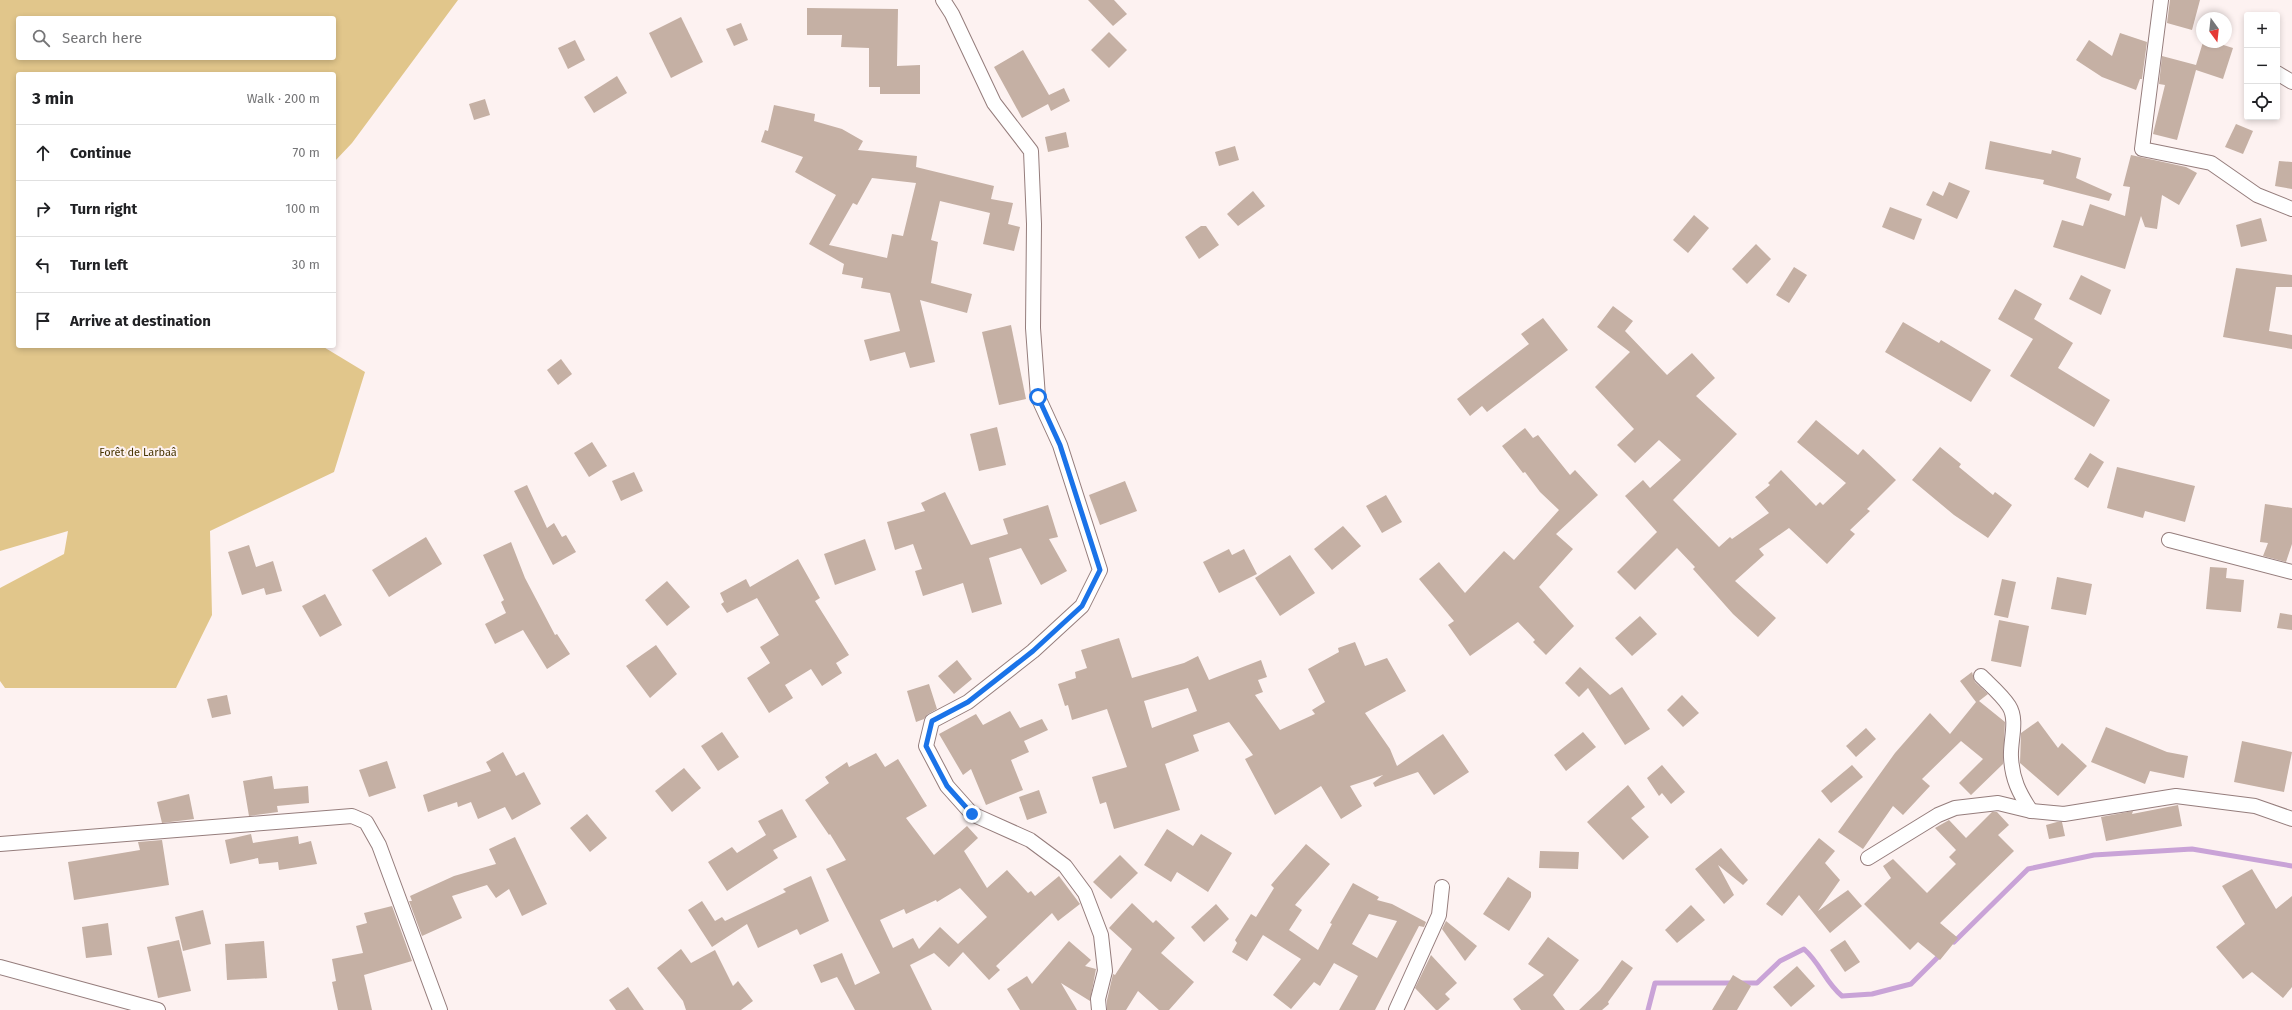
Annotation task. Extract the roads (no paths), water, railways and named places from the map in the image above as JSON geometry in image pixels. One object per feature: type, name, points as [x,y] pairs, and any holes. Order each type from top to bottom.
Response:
[{"type":"street","points":[[943,0],[952,14],[994,103],[1031,151],[1034,224],[1033,328],[1038,397],[1060,445],[1100,570],[1082,606],[1033,651],[968,702],[932,721],[926,746],[947,786],[972,814],[1030,840],[1065,866],[1085,893],[1101,935],[1104,971],[1098,999],[1099,1010]]},
{"type":"street","points":[[2161,0],[2142,149],[2211,163],[2257,196],[2292,210]]},
{"type":"street","points":[[2280,75],[2292,82]]},
{"type":"street","points":[[2169,540],[2292,572]]},
{"type":"street","points":[[1981,676],[2009,706],[2013,717],[2011,757],[2013,775],[2017,790],[2031,811]]},
{"type":"street","points":[[1868,858],[1938,815],[1955,808],[1998,803],[2031,811],[2064,814],[2176,796],[2255,806],[2292,819]]},
{"type":"street","points":[[0,844],[352,816],[366,822],[379,844],[440,1010]]},
{"type":"street","points":[[1396,1010],[1439,915],[1442,887]]},
{"type":"street","points":[[0,967],[158,1010]]},
{"type":"waterway","points":[[1954,942],[2028,869],[2094,855],[2192,849],[2292,866]]},
{"type":"waterway","points":[[1648,1010],[1655,983],[1757,983],[1780,961],[1804,949],[1815,961],[1831,985],[1842,996],[1872,994],[1911,984],[1941,954]]},
{"type":"park label","name":"Forêt de Larbaâ","points":[[138,452]]}]
